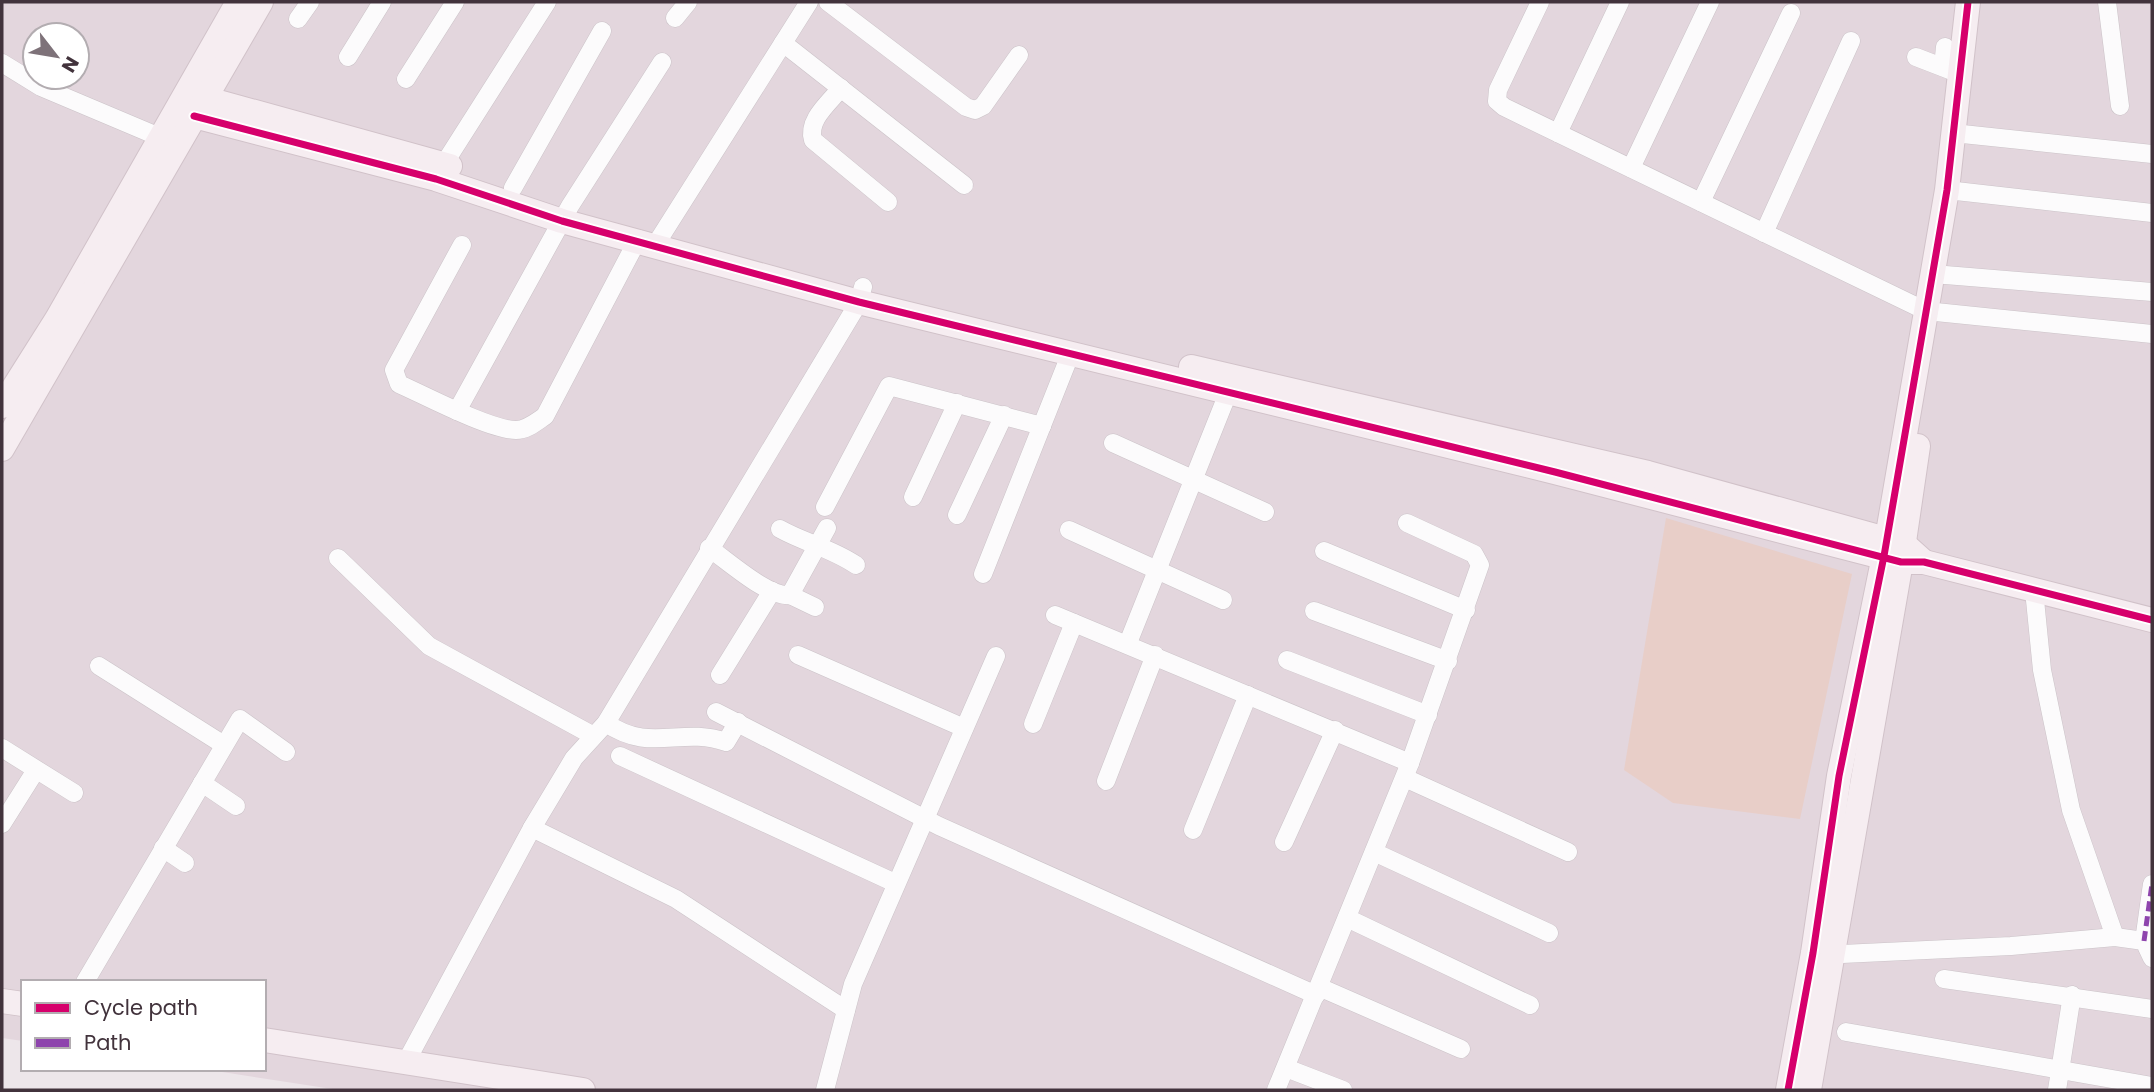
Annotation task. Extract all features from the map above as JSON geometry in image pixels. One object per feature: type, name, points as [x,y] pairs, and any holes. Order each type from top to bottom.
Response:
[{"type":"street","points":[[2,449],[168,140],[238,2]]},
{"type":"street","points":[[2,406],[168,140],[199,107],[261,2]]},
{"type":"street","points":[[298,19],[310,2]]},
{"type":"street","points":[[348,57],[382,2]]},
{"type":"street","points":[[406,79],[455,2]]},
{"type":"street","points":[[444,164],[547,2]]},
{"type":"street","points":[[675,18],[688,2]]},
{"type":"street","points":[[462,245],[394,370],[399,383],[457,411],[514,430],[526,428],[545,416],[652,239],[809,2]]},
{"type":"street","points":[[828,2],[966,107],[975,110],[983,106],[1019,55]]},
{"type":"street","points":[[1540,2],[1498,90],[1497,101],[1504,107],[1933,312],[2152,334]]},
{"type":"street","points":[[1558,133],[1620,2]]},
{"type":"street","points":[[1631,168],[1710,2]]},
{"type":"street","points":[[1951,71],[1968,2]]},
{"type":"street","points":[[1809,1090],[1839,776],[1900,553],[1907,464],[1953,191],[1979,2]]},
{"type":"street","points":[[2107,2],[2120,106]]},
{"type":"street","points":[[1701,202],[1791,13]]},
{"type":"street","points":[[513,188],[602,31]]},
{"type":"street","points":[[1764,233],[1851,41]]},
{"type":"street","points":[[783,43],[964,185]]},
{"type":"street","points":[[1945,47],[1959,133]]},
{"type":"street","points":[[1916,57],[1951,71]]},
{"type":"street","points":[[457,411],[566,213],[662,62]]},
{"type":"street","points":[[2,63],[41,87],[168,140]]},
{"type":"street","points":[[841,88],[814,121],[810,130],[813,140],[887,202]]},
{"type":"street","points":[[199,107],[444,164],[513,188],[566,213]]},
{"type":"street","points":[[199,107],[436,179],[861,294],[1070,355],[1900,553]]},
{"type":"street","points":[[1959,133],[2152,154]]},
{"type":"street","points":[[1953,191],[2152,213]]},
{"type":"street","points":[[1938,275],[2152,292]]},
{"type":"street","points":[[406,1062],[532,828],[574,758],[599,729],[861,294]]},
{"type":"street","points":[[861,294],[1648,473],[1900,553],[2152,620]]},
{"type":"street","points":[[984,574],[1070,355]]},
{"type":"street","points":[[825,507],[889,386],[1042,426]]},
{"type":"street","points":[[1128,643],[1228,393]]},
{"type":"street","points":[[913,497],[957,403]]},
{"type":"street","points":[[957,515],[1004,415]]},
{"type":"street","points":[[1113,443],[1265,512]]},
{"type":"street","points":[[1276,1090],[1408,770],[1480,565],[1474,554],[1407,523]]},
{"type":"street","points":[[780,529],[800,540],[823,536]]},
{"type":"street","points":[[1069,530],[1223,600]]},
{"type":"street","points":[[823,536],[856,565]]},
{"type":"street","points":[[790,595],[823,536]]},
{"type":"street","points":[[709,548],[772,591],[782,596],[790,595],[815,607]]},
{"type":"street","points":[[1324,551],[1466,610]]},
{"type":"street","points":[[338,558],[429,646],[599,729],[650,741],[707,736],[726,742],[738,722]]},
{"type":"street","points":[[2034,590],[2042,670],[2071,810],[2115,937]]},
{"type":"street","points":[[720,675],[772,591]]},
{"type":"street","points":[[1314,611],[1447,661]]},
{"type":"street","points":[[1055,615],[1335,730],[1568,852]]},
{"type":"street","points":[[1033,724],[1074,622]]},
{"type":"street","points":[[798,655],[964,728]]},
{"type":"street","points":[[1106,781],[1155,655]]},
{"type":"street","points":[[825,1090],[853,984],[996,656]]},
{"type":"street","points":[[1287,660],[1428,715]]},
{"type":"street","points":[[99,666],[224,745]]},
{"type":"street","points":[[1193,830],[1248,695]]},
{"type":"street","points":[[716,712],[924,817],[1317,991],[1461,1049]]},
{"type":"street","points":[[86,980],[240,719],[286,752]]},
{"type":"street","points":[[1284,842],[1335,730]]},
{"type":"street","points":[[640,739],[628,759],[895,883]]},
{"type":"street","points":[[2,748],[74,793]]},
{"type":"street","points":[[2,822],[36,770]]},
{"type":"street","points":[[202,783],[236,806]]},
{"type":"street","points":[[532,828],[676,899],[846,1010]]},
{"type":"street","points":[[163,848],[185,863]]},
{"type":"street","points":[[1374,852],[1549,933]]},
{"type":"street","points":[[2152,884],[2144,941],[2152,958]]},
{"type":"street","points":[[1347,918],[1531,1005]]},
{"type":"street","points":[[1821,955],[2115,937],[2144,941]]},
{"type":"street","points":[[1788,1090],[1821,955]]},
{"type":"street","points":[[1944,979],[2072,995],[2152,1009]]},
{"type":"street","points":[[2057,1090],[2072,995]]},
{"type":"street","points":[[2,1001],[21,1004]]},
{"type":"street","points":[[1846,1032],[2152,1086]]},
{"type":"street","points":[[266,1040],[583,1090]]},
{"type":"street","points":[[1286,1068],[1343,1090]]},
{"type":"shaded area","points":[[2,2],[2152,2],[2152,1090],[339,1090],[216,1071],[266,1071],[266,980],[21,980],[21,1041],[2,1038]]},
{"type":"shaded area","points":[[1666,518],[1852,574],[1800,819],[1673,803],[1624,770]]},
{"type":"marked path","points":[[2144,941],[2152,884]]},
{"type":"cycle path","points":[[1788,1090],[1813,953],[1839,776],[1884,556],[1947,190],[1968,2]]},
{"type":"cycle path","points":[[194,116],[436,179],[562,221],[859,302],[1555,472],[1901,562],[1924,562],[2152,620]]}]
